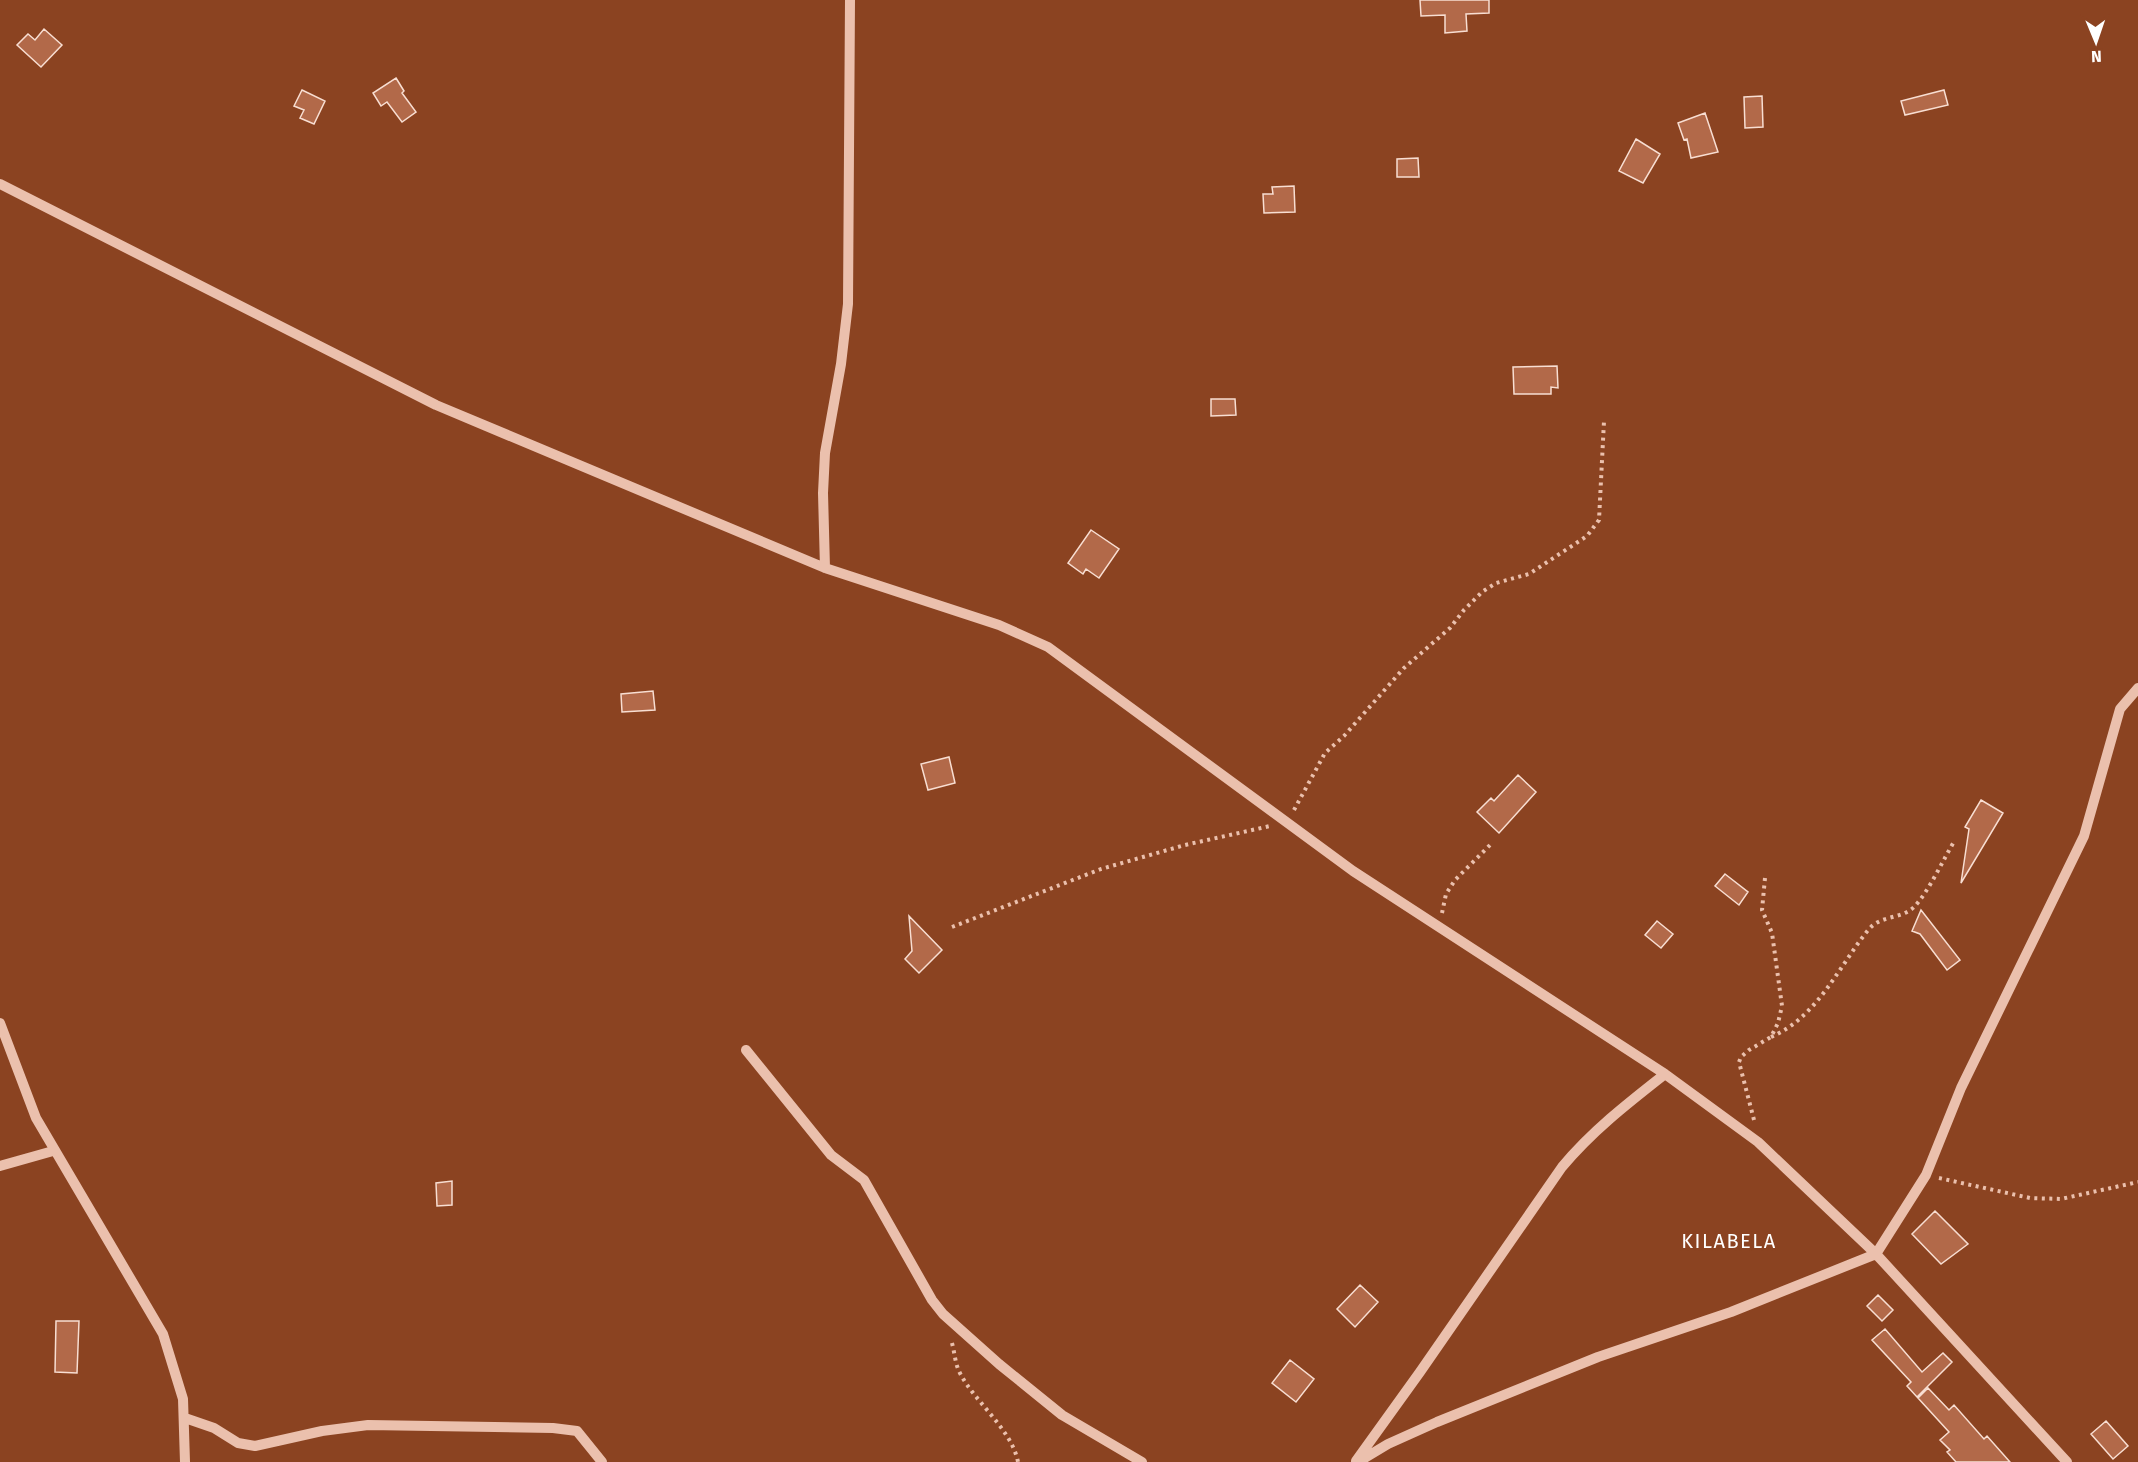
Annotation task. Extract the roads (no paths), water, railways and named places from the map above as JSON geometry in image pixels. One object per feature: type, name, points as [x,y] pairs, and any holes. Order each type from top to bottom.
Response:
[{"type":"street","points":[[825,568],[823,493],[825,453],[841,364],[848,304],[850,0]]},
{"type":"street","points":[[0,184],[436,405],[825,568],[999,625],[1048,648],[1353,871],[1665,1074],[1758,1142],[1876,1254],[2067,1462]]},
{"type":"street","points":[[1357,1462],[1388,1444],[1437,1422],[1598,1357],[1731,1312],[1876,1254],[1926,1175],[1960,1088],[2084,836],[2120,709],[2138,688]]},
{"type":"street","points":[[0,1023],[36,1118],[53,1151],[163,1334],[183,1399],[185,1462]]},
{"type":"street","points":[[746,1050],[831,1155],[864,1180],[932,1300],[943,1314],[999,1364],[1062,1415],[1142,1462]]},
{"type":"street","points":[[1357,1462],[1562,1167],[1606,1121],[1665,1074]]},
{"type":"street","points":[[0,1166],[53,1151]]},
{"type":"street","points":[[185,1418],[214,1428],[238,1443],[255,1446],[322,1431],[368,1425],[553,1428],[577,1431],[602,1462]]},
{"type":"district","name":"KILABELA","points":[[1729,1241]]}]
